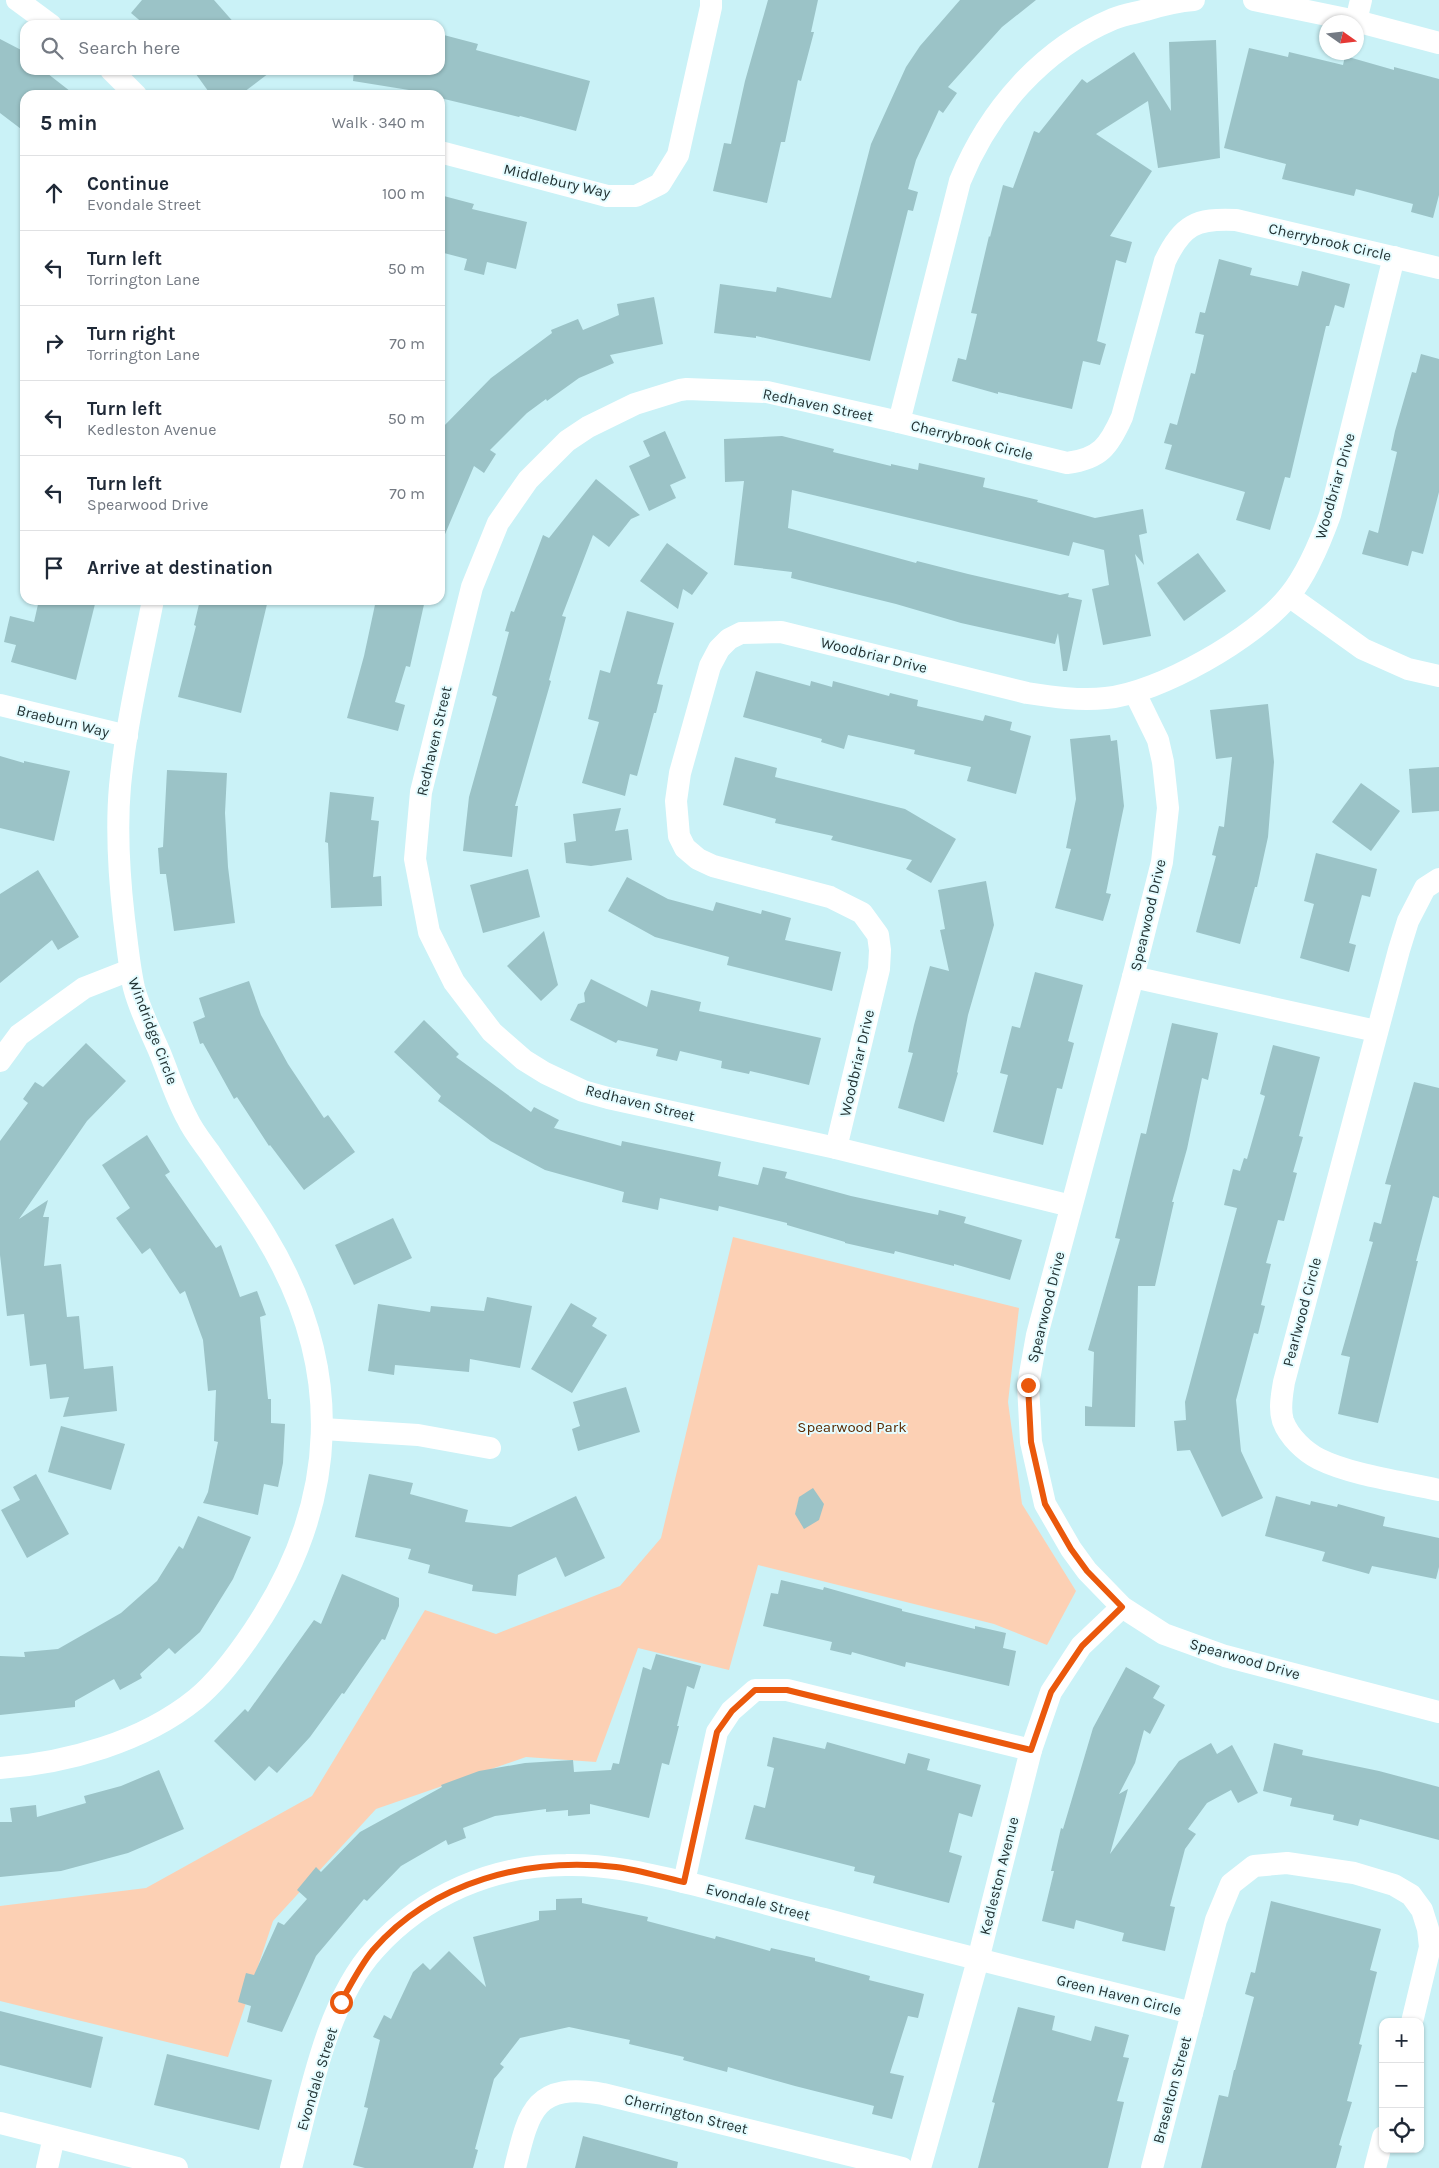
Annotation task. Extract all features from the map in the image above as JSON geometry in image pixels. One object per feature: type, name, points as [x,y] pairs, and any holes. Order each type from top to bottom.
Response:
[{"type":"street","points":[[17,0],[44,20]]},
{"type":"street","name":"Middlebury Way","points":[[445,153],[607,196],[636,196],[660,184],[678,156],[711,0]]},
{"type":"street","name":"Cherrybrook Circle","points":[[1194,0],[1179,1],[1114,18],[1070,41],[1031,72],[998,112],[971,155],[960,181],[899,422],[1067,463],[1086,461],[1103,450],[1114,435],[1122,417],[1165,261],[1172,245],[1183,232],[1196,223],[1213,219],[1236,220],[1439,268]]},
{"type":"street","points":[[1254,0],[1359,11],[1439,43]]},
{"type":"street","points":[[116,75],[131,90]]},
{"type":"street","name":"Woodbriar Drive","points":[[836,1148],[879,970],[880,950],[878,935],[862,913],[830,897],[714,866],[698,859],[685,848],[679,836],[676,801],[680,773],[710,666],[719,649],[729,639],[742,633],[781,632],[1027,693],[1059,698],[1097,698],[1135,692],[1191,668],[1223,650],[1253,629],[1289,596],[1319,545],[1330,515],[1394,257]]},
{"type":"street","name":"Redhaven Street","points":[[899,422],[767,392],[687,389],[634,404],[588,427],[567,441],[528,480],[498,523],[472,588],[421,792],[415,858],[429,932],[454,982],[492,1032],[545,1073],[583,1091],[836,1148],[1071,1206]]},
{"type":"street","points":[[1289,596],[1363,649],[1408,668],[1439,676]]},
{"type":"street","name":"Windridge Circle","points":[[0,1768],[45,1762],[90,1751],[150,1727],[166,1719],[197,1698],[234,1660],[262,1618],[289,1571],[308,1525],[318,1482],[323,1429],[318,1367],[305,1318],[287,1274],[264,1233],[187,1119],[136,994],[130,970],[119,876],[120,785],[127,736],[153,605]]},
{"type":"street","name":"Spearwood Drive","points":[[1135,692],[1158,740],[1163,762],[1168,808],[1162,862],[1134,976],[1037,1335],[1028,1385],[1031,1442],[1045,1504],[1071,1549],[1087,1571],[1122,1607],[1164,1634],[1225,1656],[1439,1712]]},
{"type":"street","name":"Braeburn Way","points":[[0,705],[127,736]]},
{"type":"street","name":"Pearlwood Circle","points":[[1439,879],[1425,888],[1408,921],[1376,1032],[1284,1382],[1281,1402],[1283,1420],[1291,1434],[1305,1450],[1320,1460],[1345,1468],[1439,1490]]},
{"type":"street","points":[[0,1061],[19,1036],[84,988],[130,970]]},
{"type":"street","points":[[1134,976],[1376,1032]]},
{"type":"street","points":[[323,1429],[418,1435],[490,1448]]},
{"type":"street","name":"Kedleston Avenue","points":[[920,2168],[978,1960],[1031,1750],[1051,1692],[1082,1646],[1122,1607]]},
{"type":"street","points":[[684,1882],[717,1732],[732,1711],[755,1690],[787,1690],[1031,1750]]},
{"type":"street","name":"Green Haven Circle","points":[[978,1960],[1192,2012],[1216,1920],[1231,1884],[1254,1866],[1287,1862],[1354,1874],[1394,1884],[1411,1895],[1422,1910],[1428,1928],[1430,1947],[1413,2018]]},
{"type":"street","name":"Evondale Street","points":[[291,2168],[320,2060],[341,2002],[355,1976],[373,1951],[396,1927],[423,1906],[446,1894],[496,1874],[534,1867],[566,1865],[617,1867],[684,1882],[978,1960]]},
{"type":"street","name":"Braselton Street","points":[[1152,2168],[1192,2012]]},
{"type":"street","name":"Cherrington Street","points":[[515,2168],[524,2130],[531,2115],[542,2101],[560,2091],[582,2090],[902,2168]]},
{"type":"street","points":[[0,2123],[176,2168]]},
{"type":"street","points":[[47,2168],[54,2137]]},
{"type":"street","points":[[1375,2168],[1379,2152]]},
{"type":"green space","name":"Spearwood Park","points":[[733,1237],[1019,1308],[1008,1402],[1022,1504],[1076,1591],[1047,1645],[994,1624],[758,1565],[729,1670],[638,1648],[596,1762],[526,1757],[376,1809],[273,1921],[228,2057],[0,2001],[0,1906],[146,1888],[312,1796],[425,1610],[496,1634],[620,1586],[661,1538]]},
{"type":"building","points":[[142,0],[214,0],[232,20],[139,20],[131,13]]},
{"type":"building","points":[[768,0],[818,0],[811,32],[814,32],[801,81],[798,80],[785,142],[781,142],[767,203],[713,191],[724,143],[731,144],[745,81]]},
{"type":"building","points":[[960,0],[1036,0],[1002,27],[948,87],[957,93],[943,113],[939,110],[916,160],[908,189],[918,192],[913,211],[908,210],[870,361],[756,336],[756,338],[714,333],[720,284],[776,292],[777,287],[831,298],[871,144],[906,67],[920,46]]},
{"type":"building","points":[[445,35],[478,44],[476,50],[590,81],[576,131],[445,99],[445,90],[409,90],[353,81],[354,75],[445,75]]},
{"type":"building","points":[[0,39],[20,49],[20,75],[49,75],[69,90],[20,90],[20,128],[0,113]]},
{"type":"building","points":[[1216,40],[1220,158],[1158,168],[1148,101],[1096,134],[1152,171],[1110,236],[1132,242],[1126,263],[1116,260],[1097,341],[1106,344],[1100,365],[1083,361],[1072,409],[998,392],[998,394],[952,381],[958,358],[966,360],[977,314],[971,313],[1003,185],[1013,188],[1034,131],[1039,133],[1082,79],[1087,83],[1134,52],[1171,111],[1169,42]]},
{"type":"building","points":[[1249,48],[1288,57],[1289,52],[1343,65],[1344,60],[1359,60],[1394,70],[1394,67],[1439,79],[1439,195],[1433,218],[1411,212],[1413,204],[1356,189],[1354,196],[1282,179],[1286,164],[1224,148]]},
{"type":"building","points":[[197,75],[266,75],[247,90],[207,90]]},
{"type":"building","points":[[445,196],[474,204],[472,209],[527,222],[516,269],[487,262],[484,275],[464,270],[467,259],[445,253]]},
{"type":"building","points":[[1219,259],[1252,268],[1250,275],[1298,286],[1302,271],[1350,284],[1344,308],[1335,305],[1329,326],[1326,326],[1290,478],[1285,477],[1270,530],[1236,520],[1245,492],[1165,469],[1172,445],[1164,443],[1170,423],[1177,425],[1191,373],[1195,374],[1204,335],[1195,333],[1200,312],[1205,313]]},
{"type":"building","points":[[654,297],[663,344],[610,355],[614,363],[579,378],[527,413],[490,450],[496,454],[484,473],[474,466],[445,534],[445,425],[491,378],[552,333],[551,330],[578,319],[583,330],[619,315],[617,304]]},
{"type":"building","points":[[1421,354],[1439,359],[1439,492],[1423,554],[1412,551],[1408,566],[1362,554],[1369,530],[1378,533],[1397,452],[1391,450],[1395,431],[1412,372],[1416,373]]},
{"type":"building","points":[[665,431],[686,478],[670,485],[676,498],[649,511],[629,466],[650,456],[643,441]]},
{"type":"building","points":[[782,436],[834,449],[833,452],[891,466],[891,464],[918,470],[919,463],[985,478],[983,487],[1038,500],[1037,502],[1095,518],[1143,509],[1147,533],[1139,535],[1144,565],[1135,554],[1151,636],[1103,645],[1092,589],[1109,585],[1104,550],[1073,542],[1069,556],[792,490],[788,528],[916,563],[917,561],[1060,595],[1069,593],[1068,597],[1082,600],[1067,671],[1063,671],[1058,633],[1055,644],[961,623],[896,604],[791,578],[792,572],[734,565],[744,481],[725,482],[724,439]]},
{"type":"building","points":[[596,479],[640,515],[631,519],[609,547],[593,535],[562,616],[566,617],[549,680],[551,681],[515,806],[518,806],[512,857],[463,851],[469,797],[497,697],[492,695],[509,632],[505,631],[511,611],[514,612],[543,535],[549,538]]},
{"type":"building","points":[[667,543],[708,573],[692,595],[683,589],[678,609],[640,581]]},
{"type":"building","points":[[1198,553],[1226,591],[1184,621],[1157,583]]},
{"type":"building","points":[[38,605],[95,605],[76,680],[11,662],[16,645],[4,642],[10,616],[34,622]]},
{"type":"building","points":[[199,605],[267,605],[241,713],[178,697],[196,626],[194,625]]},
{"type":"building","points":[[375,605],[424,605],[410,667],[406,666],[395,702],[405,705],[398,731],[347,718],[364,656]]},
{"type":"building","points":[[627,611],[674,623],[657,684],[663,685],[656,713],[654,713],[637,776],[630,774],[625,796],[582,783],[599,722],[588,719],[600,670],[610,673]]},
{"type":"building","points":[[756,671],[810,686],[811,681],[832,687],[833,681],[889,696],[890,693],[918,700],[917,706],[983,721],[985,715],[1012,722],[1010,730],[1031,736],[1016,794],[967,781],[971,767],[914,754],[915,750],[848,735],[844,749],[821,742],[822,739],[743,717]]},
{"type":"building","points":[[1268,704],[1274,762],[1268,837],[1257,887],[1255,887],[1240,944],[1196,932],[1216,856],[1212,855],[1219,826],[1224,827],[1232,757],[1216,759],[1210,710]]},
{"type":"building","points":[[1110,735],[1111,741],[1117,740],[1124,806],[1106,893],[1111,894],[1103,921],[1055,908],[1071,849],[1066,848],[1076,799],[1070,739]]},
{"type":"building","points":[[0,756],[24,763],[24,761],[70,771],[54,841],[0,828]]},
{"type":"building","points":[[735,757],[777,768],[775,777],[905,809],[956,839],[931,883],[906,869],[912,860],[831,840],[833,836],[775,823],[776,819],[723,805]]},
{"type":"building","points":[[1439,767],[1439,811],[1412,813],[1409,769]]},
{"type":"building","points":[[167,770],[227,773],[225,813],[228,867],[235,923],[174,931],[166,874],[160,874],[158,848],[163,847]]},
{"type":"building","points":[[1361,783],[1400,811],[1371,851],[1332,822]]},
{"type":"building","points":[[330,792],[374,797],[371,820],[379,821],[373,877],[381,876],[382,906],[331,908],[328,843],[325,842]]},
{"type":"building","points":[[621,808],[615,831],[628,829],[632,860],[591,866],[566,863],[564,843],[576,841],[573,814]]},
{"type":"building","points":[[1316,853],[1377,869],[1370,897],[1362,895],[1349,943],[1356,945],[1349,972],[1300,958],[1314,904],[1304,901]]},
{"type":"building","points":[[528,869],[540,917],[483,933],[470,885]]},
{"type":"building","points":[[38,870],[79,937],[58,950],[52,940],[0,983],[0,894]]},
{"type":"building","points":[[627,877],[668,899],[713,911],[716,902],[761,914],[762,910],[791,918],[785,940],[841,952],[832,991],[727,965],[729,957],[655,937],[608,911]]},
{"type":"building","points":[[986,881],[994,925],[968,1015],[958,1073],[944,1122],[898,1108],[913,1053],[908,1052],[914,1025],[930,966],[949,971],[940,930],[945,929],[938,890]]},
{"type":"building","points":[[544,931],[558,985],[541,1001],[507,966]]},
{"type":"building","points":[[1035,972],[1083,985],[1068,1041],[1074,1043],[1062,1089],[1057,1088],[1043,1145],[993,1132],[1008,1075],[1000,1073],[1012,1026],[1020,1028]]},
{"type":"building","points":[[591,979],[647,1007],[651,990],[701,1002],[699,1011],[821,1038],[809,1085],[750,1071],[749,1074],[721,1068],[722,1061],[680,1051],[677,1061],[656,1056],[658,1049],[618,1040],[616,1043],[570,1020],[578,1004],[585,1002],[584,993]]},
{"type":"building","points":[[249,981],[261,1015],[288,1064],[324,1118],[328,1115],[355,1152],[304,1190],[269,1146],[237,1097],[234,1099],[203,1043],[200,1044],[193,1022],[205,1017],[199,998]]},
{"type":"building","points":[[424,1020],[459,1054],[456,1057],[531,1112],[534,1107],[559,1120],[554,1128],[621,1146],[622,1141],[721,1162],[718,1176],[758,1185],[763,1167],[787,1172],[785,1178],[851,1196],[938,1215],[939,1210],[966,1217],[964,1223],[1022,1240],[1010,1280],[954,1264],[954,1266],[895,1251],[894,1254],[845,1243],[787,1225],[787,1223],[719,1206],[718,1211],[660,1198],[658,1210],[622,1202],[624,1192],[545,1170],[491,1141],[438,1101],[441,1096],[394,1052]]},
{"type":"building","points":[[1172,1023],[1218,1033],[1208,1080],[1202,1078],[1187,1149],[1172,1202],[1174,1202],[1155,1286],[1138,1286],[1135,1427],[1085,1426],[1085,1406],[1092,1407],[1094,1352],[1088,1350],[1120,1239],[1115,1238],[1141,1133],[1146,1134]]},
{"type":"building","points":[[86,1043],[126,1081],[87,1121],[19,1219],[48,1200],[43,1217],[49,1217],[44,1266],[61,1264],[67,1317],[79,1316],[84,1369],[113,1366],[117,1411],[63,1417],[69,1397],[50,1399],[46,1364],[30,1366],[24,1314],[7,1316],[0,1255],[0,1141],[28,1103],[23,1099],[35,1082],[43,1087]]},
{"type":"building","points":[[1273,1045],[1320,1057],[1299,1136],[1303,1137],[1293,1172],[1297,1173],[1284,1221],[1278,1220],[1266,1263],[1271,1264],[1261,1305],[1265,1306],[1258,1334],[1254,1333],[1236,1400],[1241,1451],[1263,1498],[1222,1517],[1190,1450],[1177,1451],[1174,1421],[1186,1420],[1185,1402],[1237,1208],[1224,1205],[1233,1169],[1240,1171],[1244,1158],[1247,1159],[1265,1096],[1260,1094]]},
{"type":"building","points":[[1414,1082],[1439,1088],[1439,1198],[1433,1196],[1378,1423],[1338,1414],[1350,1357],[1341,1355],[1373,1242],[1369,1241],[1374,1222],[1381,1224],[1391,1185],[1385,1184]]},
{"type":"building","points":[[147,1135],[170,1172],[165,1175],[216,1248],[221,1245],[240,1297],[257,1291],[266,1315],[260,1317],[268,1399],[271,1399],[271,1423],[285,1424],[283,1463],[278,1487],[264,1484],[258,1515],[203,1503],[208,1492],[218,1442],[214,1441],[216,1390],[208,1391],[203,1340],[185,1291],[180,1294],[150,1248],[142,1254],[116,1218],[130,1208],[102,1165]]},
{"type":"building","points":[[393,1218],[412,1258],[354,1285],[335,1245]]},
{"type":"building","points":[[487,1297],[532,1306],[520,1368],[470,1359],[469,1372],[395,1365],[394,1375],[368,1371],[378,1304],[430,1312],[431,1306],[484,1311]]},
{"type":"building","points":[[571,1303],[597,1318],[592,1326],[607,1335],[572,1393],[531,1369]]},
{"type":"building","points":[[626,1387],[640,1432],[578,1451],[572,1429],[580,1426],[573,1402]]},
{"type":"building","points":[[61,1426],[125,1444],[111,1490],[48,1472]]},
{"type":"building","points":[[36,1474],[69,1534],[27,1558],[1,1510],[20,1500],[13,1487]]},
{"type":"building","points":[[369,1474],[413,1483],[410,1494],[468,1510],[465,1522],[511,1527],[576,1496],[605,1558],[565,1577],[556,1557],[518,1575],[516,1596],[472,1591],[473,1585],[428,1573],[430,1565],[408,1559],[411,1549],[355,1537]]},
{"type":"building","points":[[813,1488],[824,1504],[819,1520],[804,1529],[795,1514],[799,1497]]},
{"type":"building","points":[[1276,1496],[1310,1505],[1311,1501],[1337,1507],[1338,1504],[1385,1517],[1383,1526],[1439,1538],[1439,1567],[1436,1579],[1372,1566],[1369,1574],[1322,1561],[1325,1552],[1265,1536]]},
{"type":"building","points":[[198,1516],[251,1537],[233,1579],[200,1632],[175,1654],[169,1648],[140,1674],[142,1678],[120,1690],[114,1679],[75,1701],[75,1707],[0,1715],[0,1656],[25,1657],[24,1652],[58,1649],[121,1613],[157,1581],[179,1546],[183,1549]]},
{"type":"building","points":[[342,1574],[399,1598],[399,1606],[385,1640],[382,1639],[344,1694],[342,1693],[310,1737],[277,1773],[269,1766],[255,1781],[214,1741],[245,1709],[248,1712],[314,1620],[321,1624]]},
{"type":"building","points":[[781,1580],[823,1590],[824,1587],[902,1609],[902,1611],[975,1629],[975,1626],[1006,1633],[1003,1648],[1016,1651],[1009,1686],[906,1662],[905,1667],[852,1652],[851,1655],[830,1650],[832,1642],[763,1626],[771,1593],[778,1594]]},
{"type":"building","points":[[656,1654],[701,1666],[694,1689],[687,1686],[669,1765],[662,1763],[649,1818],[590,1804],[590,1814],[568,1816],[568,1810],[546,1812],[546,1809],[495,1816],[463,1828],[466,1838],[448,1845],[446,1840],[401,1866],[367,1901],[364,1899],[316,1956],[282,2032],[247,2022],[251,2006],[238,2002],[246,1973],[254,1975],[278,1922],[284,1925],[307,1899],[297,1890],[316,1867],[321,1872],[360,1832],[442,1787],[441,1785],[479,1771],[525,1763],[573,1760],[574,1772],[611,1770],[613,1763],[619,1764],[643,1667],[651,1670]]},
{"type":"building","points":[[1126,1667],[1160,1686],[1153,1698],[1165,1705],[1150,1734],[1144,1730],[1135,1763],[1119,1794],[1128,1789],[1110,1854],[1179,1761],[1211,1743],[1217,1754],[1232,1745],[1258,1793],[1238,1803],[1231,1790],[1207,1803],[1188,1829],[1196,1834],[1185,1849],[1170,1906],[1175,1907],[1165,1951],[1122,1941],[1124,1933],[1076,1920],[1074,1929],[1042,1921],[1054,1871],[1051,1871],[1061,1828],[1063,1829],[1093,1728]]},
{"type":"building","points":[[773,1737],[825,1749],[827,1742],[905,1764],[908,1753],[930,1759],[927,1770],[981,1785],[972,1817],[959,1813],[949,1852],[962,1856],[949,1903],[873,1883],[875,1876],[854,1871],[855,1867],[745,1839],[754,1805],[765,1808],[774,1768],[767,1766]]},
{"type":"building","points":[[1274,1743],[1303,1750],[1302,1755],[1379,1771],[1439,1787],[1439,1840],[1360,1819],[1358,1826],[1333,1820],[1334,1815],[1290,1806],[1292,1798],[1263,1791]]},
{"type":"building","points":[[159,1770],[184,1829],[128,1853],[61,1871],[0,1877],[0,1822],[12,1822],[10,1808],[36,1805],[37,1817],[86,1803],[84,1796],[121,1786]]},
{"type":"building","points":[[582,1898],[582,1903],[648,1917],[647,1921],[715,1939],[716,1936],[770,1951],[771,1948],[815,1958],[815,1961],[870,1976],[869,1980],[924,1994],[918,2018],[908,2016],[890,2073],[904,2076],[892,2119],[872,2114],[874,2106],[728,2067],[727,2072],[683,2060],[684,2057],[629,2044],[630,2040],[569,2027],[520,2038],[500,2064],[504,2067],[494,2079],[475,2149],[478,2150],[473,2168],[365,2168],[353,2165],[368,2108],[364,2107],[380,2040],[373,2037],[384,2015],[391,2019],[413,1972],[423,1963],[430,1970],[449,1951],[486,1987],[473,1937],[539,1920],[539,1911],[556,1910],[556,1899]]},
{"type":"building","points":[[1271,1901],[1381,1929],[1370,1970],[1377,1972],[1359,2044],[1362,2045],[1347,2101],[1352,2102],[1339,2145],[1342,2146],[1336,2168],[1201,2168],[1219,2095],[1228,2097],[1254,1997],[1245,1994],[1251,1972],[1255,1973]]},
{"type":"building","points":[[1018,2007],[1055,2016],[1052,2030],[1091,2041],[1095,2026],[1129,2035],[1123,2057],[1129,2058],[1117,2101],[1124,2102],[1108,2168],[978,2168],[995,2103],[992,2102]]},
{"type":"building","points":[[0,2011],[103,2037],[91,2088],[0,2065]]},
{"type":"building","points":[[167,2054],[272,2080],[259,2130],[154,2105]]},
{"type":"building","points":[[583,2136],[678,2162],[677,2168],[575,2168]]},
{"type":"route","points":[[341,2002],[355,1976],[373,1951],[396,1927],[423,1906],[446,1894],[496,1874],[534,1867],[566,1865],[617,1867],[684,1882],[717,1732],[732,1711],[755,1690],[787,1690],[1031,1750],[1051,1692],[1082,1646],[1122,1607],[1087,1571],[1071,1549],[1045,1504],[1031,1442],[1028,1385]]}]
